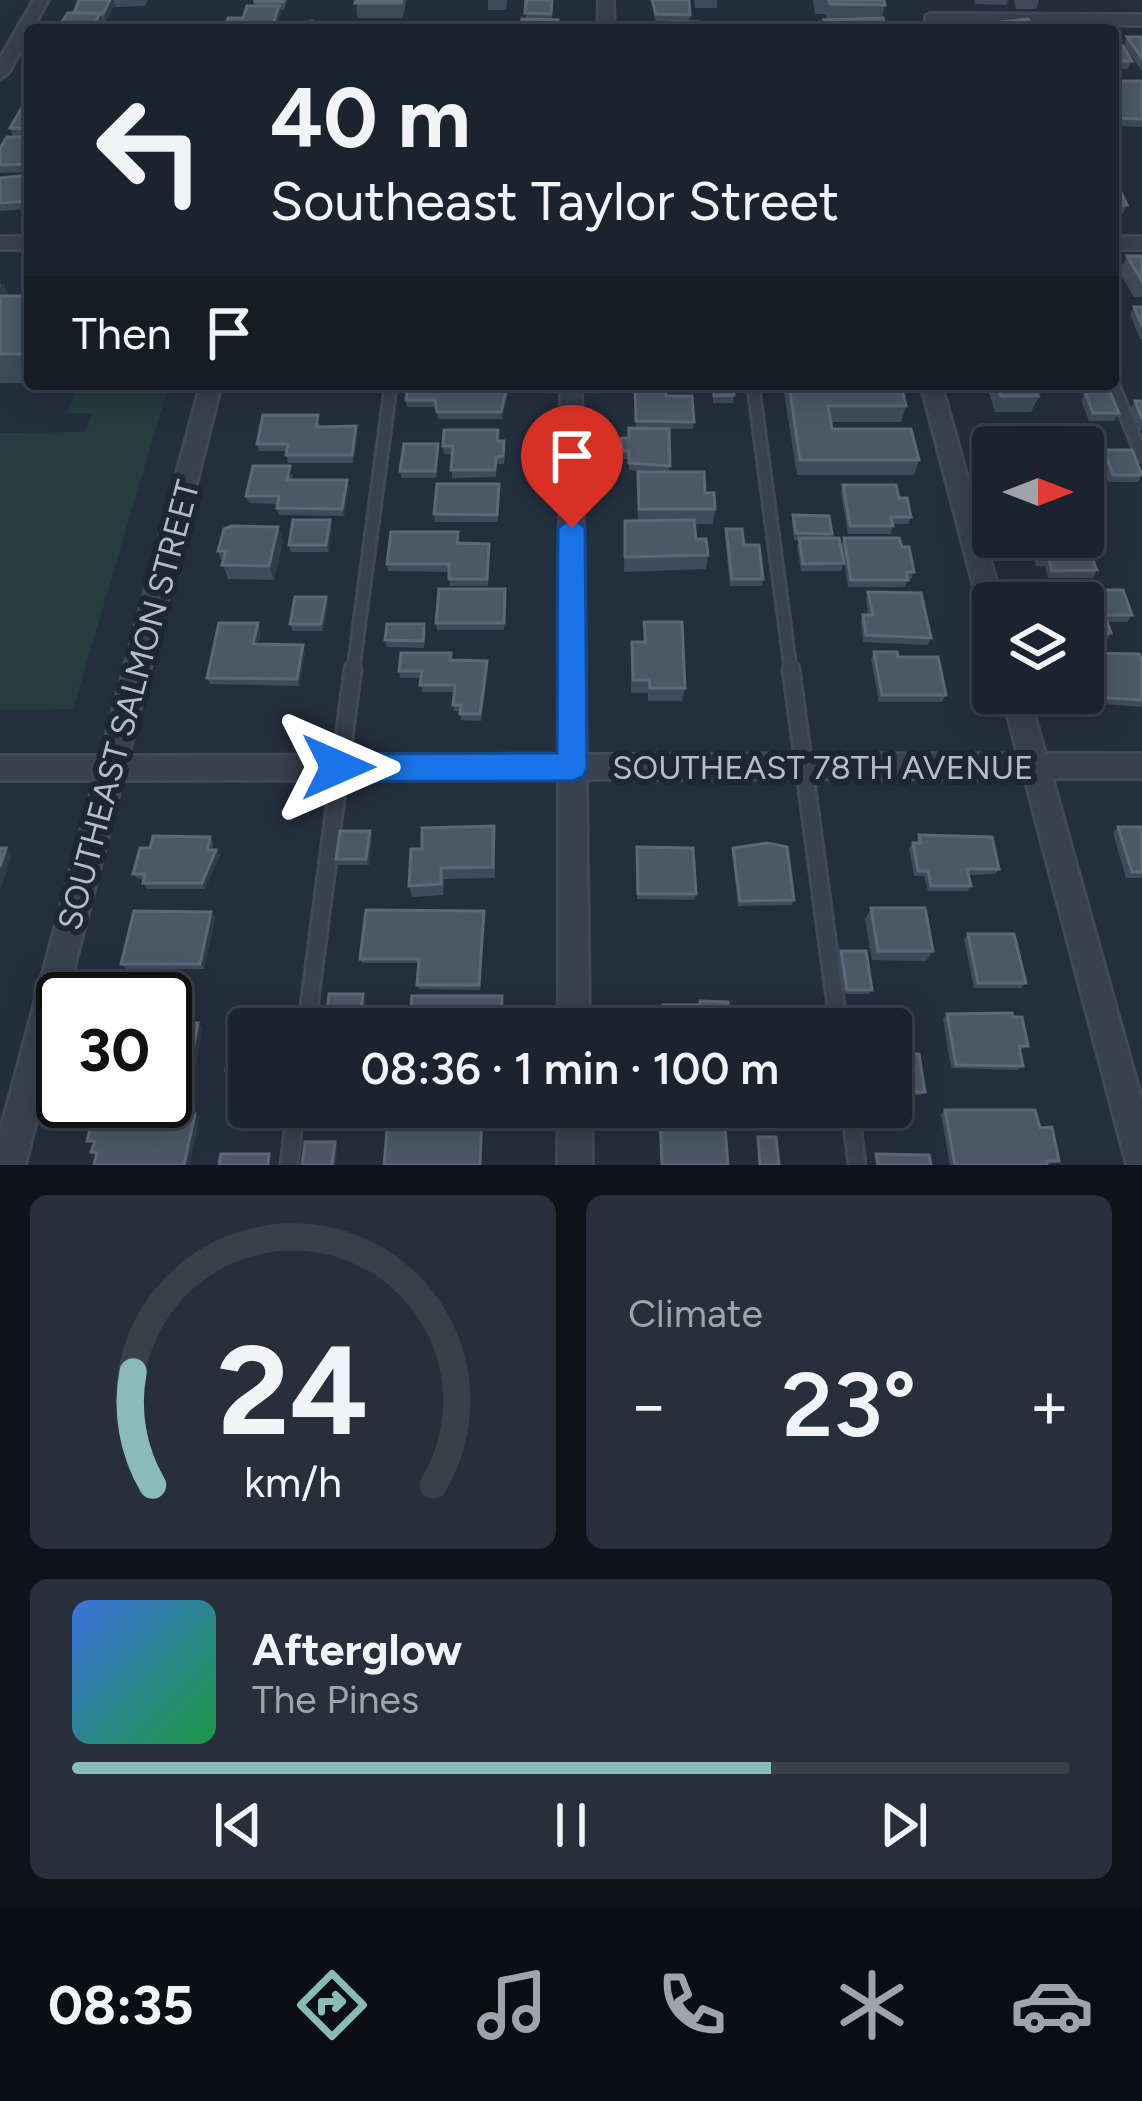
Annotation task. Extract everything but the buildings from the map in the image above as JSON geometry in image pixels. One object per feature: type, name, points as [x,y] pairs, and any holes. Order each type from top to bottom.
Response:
[{"type":"street","points":[[925,0],[933,24],[1142,20]]},
{"type":"street","points":[[0,74],[24,31]]},
{"type":"street","name":"SOUTHEAST SALMON STREET","points":[[8,1165],[209,390]]},
{"type":"street","points":[[571,390],[574,1008]]},
{"type":"street","points":[[934,390],[985,582]]},
{"type":"street","points":[[1020,714],[1142,1162]]},
{"type":"street","name":"SOUTHEAST 78TH AVENUE","points":[[0,768],[1142,766]]},
{"type":"street","points":[[575,1128],[575,1165]]},
{"type":"lane","points":[[309,1008],[390,390]]},
{"type":"lane","points":[[754,390],[836,1008]]},
{"type":"lane","points":[[1115,390],[1142,456]]},
{"type":"lane","points":[[289,1165],[293,1128]]},
{"type":"lane","points":[[853,1128],[857,1165]]},
{"type":"green space","points":[[75,390],[167,390],[73,709],[0,710],[0,433],[86,432],[92,413],[67,413]]},
{"type":"route","points":[[338,767],[572,767],[572,528]]}]
